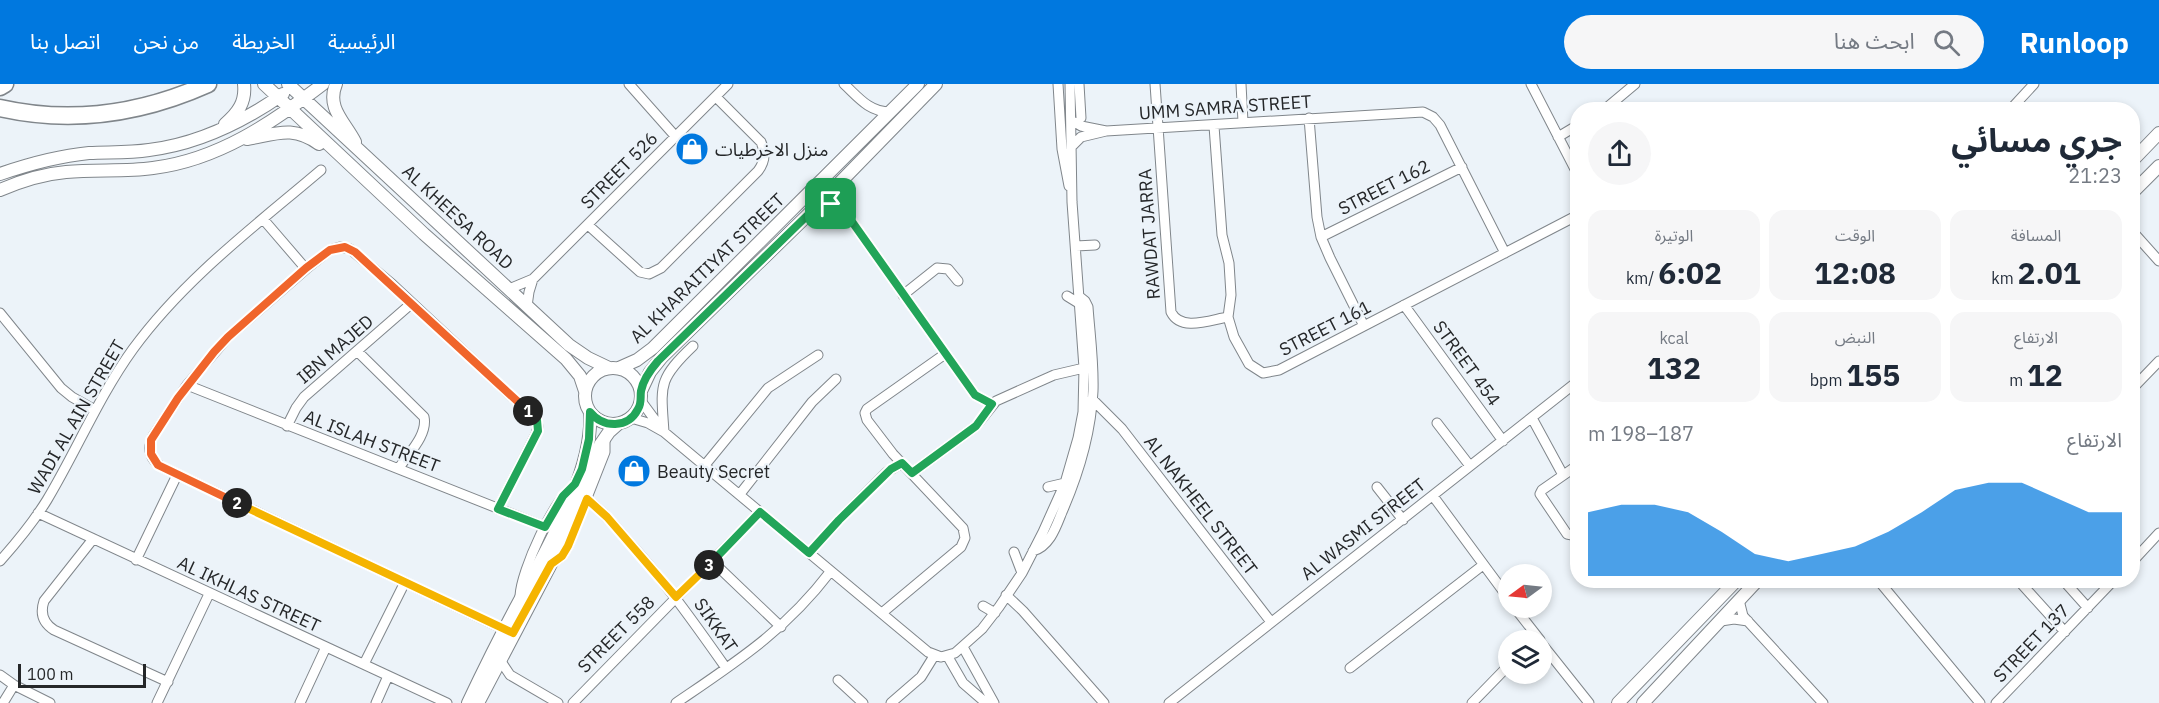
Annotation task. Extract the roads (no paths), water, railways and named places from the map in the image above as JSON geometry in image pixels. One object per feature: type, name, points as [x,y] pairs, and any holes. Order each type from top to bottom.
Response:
[{"type":"highway","points":[[0,87],[5,84]]},
{"type":"highway","points":[[0,108],[45,115],[93,115],[147,106],[208,84]]},
{"type":"street","points":[[213,133],[239,109],[244,96],[244,84]]},
{"type":"street","name":"AL KHEESA ROAD","points":[[264,84],[424,234],[566,359],[580,376],[585,390]]},
{"type":"street","points":[[0,190],[55,173],[88,170],[139,170],[168,166],[209,154],[235,142],[289,109],[323,84]]},
{"type":"street","points":[[336,84],[333,93],[334,108],[358,148]]},
{"type":"street","points":[[629,84],[676,137]]},
{"type":"street","name":"STREET 526","points":[[509,289],[533,279],[728,84]]},
{"type":"street","points":[[844,84],[869,108],[890,112]]},
{"type":"street","name":"AL KHARAITIYAT STREET","points":[[641,396],[653,366],[819,204],[936,84]]},
{"type":"street","points":[[1058,84],[1062,149],[1072,202]]},
{"type":"street","points":[[1070,84],[1081,118]]},
{"type":"street","points":[[1033,551],[1044,546],[1059,520],[1081,462],[1087,415],[1072,202],[1071,120],[1079,84]]},
{"type":"street","name":"RAWDAT JARRA","points":[[1155,84],[1171,312],[1177,321],[1187,324],[1228,317]]},
{"type":"street","points":[[1241,84],[1243,122]]},
{"type":"street","points":[[1531,84],[1570,160]]},
{"type":"street","points":[[1614,102],[1635,84]]},
{"type":"street","points":[[2017,102],[2034,84]]},
{"type":"street","points":[[0,174],[66,156],[163,148],[213,133],[247,117],[278,98],[292,85]]},
{"type":"street","name":"AL KHEESA ROAD","points":[[292,85],[302,99],[358,148],[569,345],[588,358],[614,368]]},
{"type":"street","name":"AL KHARAITIYAT STREET","points":[[614,368],[632,363],[648,353],[874,129],[912,87]]},
{"type":"street","points":[[588,225],[640,272],[654,273],[661,268],[758,171],[763,162],[764,152],[761,142],[716,97]]},
{"type":"street","points":[[869,108],[874,129]]},
{"type":"street","name":"UMM SAMRA STREET","points":[[1072,146],[1081,137],[1106,131],[1423,112],[1433,117],[1440,125],[1505,253]]},
{"type":"street","points":[[1309,118],[1317,217],[1321,237],[1329,258],[1364,326]]},
{"type":"street","name":"UMM SAMRA STREET","points":[[1071,120],[1081,126],[1106,131]]},
{"type":"street","name":"STREET 161","points":[[1214,126],[1222,235],[1231,295],[1228,317],[1234,337],[1249,364],[1263,373],[1279,370],[1505,253]]},
{"type":"street","points":[[1558,137],[1570,130]]},
{"type":"street","points":[[235,142],[278,132],[290,132],[307,136],[342,156]]},
{"type":"street","points":[[2140,153],[2159,133]]},
{"type":"street","name":"STREET 162","points":[[1321,237],[1462,166]]},
{"type":"street","points":[[2140,185],[2159,166]]},
{"type":"street","name":"WADI AL AIN STREET","points":[[0,561],[38,513],[128,356],[158,318],[197,277],[321,170]]},
{"type":"street","points":[[837,186],[843,209],[903,295],[975,395],[992,404]]},
{"type":"street","points":[[819,204],[831,204],[843,209]]},
{"type":"street","points":[[263,219],[306,268]]},
{"type":"street","points":[[1505,253],[1570,219]]},
{"type":"street","points":[[780,221],[790,231]]},
{"type":"street","points":[[2140,240],[2159,261]]},
{"type":"street","points":[[1076,246],[1095,244]]},
{"type":"street","points":[[498,509],[536,434],[537,420],[412,303],[355,252],[345,247],[330,250],[306,268],[228,337],[187,385],[153,436],[150,445],[155,462],[177,475],[509,631]]},
{"type":"street","points":[[741,260],[742,265],[751,270]]},
{"type":"street","points":[[903,295],[937,268],[948,269],[958,281]]},
{"type":"street","points":[[527,306],[533,279]]},
{"type":"street","points":[[721,280],[727,280],[730,283],[731,290]]},
{"type":"street","points":[[631,418],[648,423],[664,432],[934,656],[948,657],[963,647],[995,613],[1022,573],[1065,483],[1092,399],[1093,379],[1088,307],[1085,301],[1067,296]]},
{"type":"street","name":"IBN MAJED","points":[[287,426],[304,397],[412,303]]},
{"type":"street","name":"STREET 454","points":[[1404,305],[1503,441]]},
{"type":"street","points":[[0,314],[61,388],[95,410]]},
{"type":"street","points":[[664,432],[663,383],[669,372],[688,350],[674,345]]},
{"type":"street","points":[[357,351],[424,417],[422,434],[399,468]]},
{"type":"street","points":[[882,613],[957,551],[964,541],[963,528],[902,463],[867,420],[865,413],[867,409],[945,354]]},
{"type":"street","points":[[705,465],[768,388],[818,355]]},
{"type":"street","points":[[2140,381],[2159,361]]},
{"type":"street","points":[[618,424],[600,421],[590,412],[585,402],[585,390],[589,381],[596,374],[614,368],[633,376],[641,396],[664,432]]},
{"type":"street","points":[[912,473],[976,426],[992,404],[1054,375],[1084,368]]},
{"type":"street","points":[[740,494],[812,402],[836,379]]},
{"type":"street","name":"AL ISLAH STREET","points":[[187,385],[545,527]]},
{"type":"street","name":"AL WASMI STREET","points":[[1169,703],[1570,387]]},
{"type":"street","points":[[478,703],[489,672],[509,631],[551,564],[598,450],[605,437],[618,424],[631,418],[638,411],[641,396]]},
{"type":"street","name":"AL NAKHEEL STREET","points":[[1092,399],[1122,429],[1271,622]]},
{"type":"street","points":[[1087,415],[1103,411]]},
{"type":"street","points":[[468,703],[500,660],[520,598],[552,537],[581,493],[590,412]]},
{"type":"street","points":[[1532,418],[1563,475]]},
{"type":"street","points":[[1437,423],[1470,466]]},
{"type":"street","points":[[809,553],[887,472],[902,463]]},
{"type":"street","points":[[1570,470],[1542,490],[1540,496],[1567,534],[1570,535]]},
{"type":"street","points":[[136,560],[177,475]]},
{"type":"street","points":[[1048,487],[1065,483]]},
{"type":"street","points":[[1377,487],[1403,520]]},
{"type":"street","points":[[520,598],[523,579],[545,527],[563,496],[581,493]]},
{"type":"street","name":"SIKKAT","points":[[581,493],[607,517],[676,597],[726,669]]},
{"type":"street","points":[[1433,496],[1498,585]]},
{"type":"street","name":"STREET 558","points":[[573,703],[760,512]]},
{"type":"street","name":"AL IKHLAS STREET","points":[[38,513],[447,703]]},
{"type":"street","points":[[2140,550],[2159,533]]},
{"type":"street","points":[[93,539],[44,601],[42,613],[44,621],[54,630],[168,682]]},
{"type":"street","points":[[1014,552],[1022,573]]},
{"type":"street","points":[[713,562],[781,627]]},
{"type":"street","points":[[1350,668],[1483,565]]},
{"type":"street","points":[[676,703],[781,627],[830,572]]},
{"type":"street","points":[[364,664],[405,582]]},
{"type":"street","points":[[1618,703],[1729,588]]},
{"type":"street","points":[[1643,703],[1750,588]]},
{"type":"street","points":[[1885,588],[1980,703]]},
{"type":"street","points":[[2025,588],[2065,632]]},
{"type":"street","points":[[2069,588],[2088,608]]},
{"type":"street","name":"STREET 137","points":[[1996,703],[2107,588]]},
{"type":"street","points":[[157,703],[209,594]]},
{"type":"street","points":[[1006,595],[1023,611],[1104,703]]},
{"type":"street","points":[[1739,600],[1743,616],[1823,703]]},
{"type":"street","points":[[983,606],[995,613]]},
{"type":"street","points":[[1721,621],[1734,619],[1748,621]]},
{"type":"street","points":[[964,630],[972,638]]},
{"type":"street","points":[[300,703],[327,647]]},
{"type":"street","points":[[963,647],[994,703]]},
{"type":"street","points":[[891,703],[921,677],[934,656]]},
{"type":"street","points":[[948,657],[963,683],[986,703]]},
{"type":"street","points":[[1552,657],[1589,703]]},
{"type":"street","points":[[500,660],[510,675]]},
{"type":"street","points":[[489,672],[510,675],[558,703]]},
{"type":"street","points":[[0,675],[14,685],[50,703]]},
{"type":"street","points":[[376,703],[388,676]]},
{"type":"street","points":[[1472,703],[1498,676]]},
{"type":"street","points":[[838,680],[863,703]]},
{"type":"street","points":[[3,703],[14,685]]},
{"type":"place","name":"منزل الاخرطيات","points":[[692,149]]},
{"type":"place","name":"Beauty Secret","points":[[634,471]]}]
